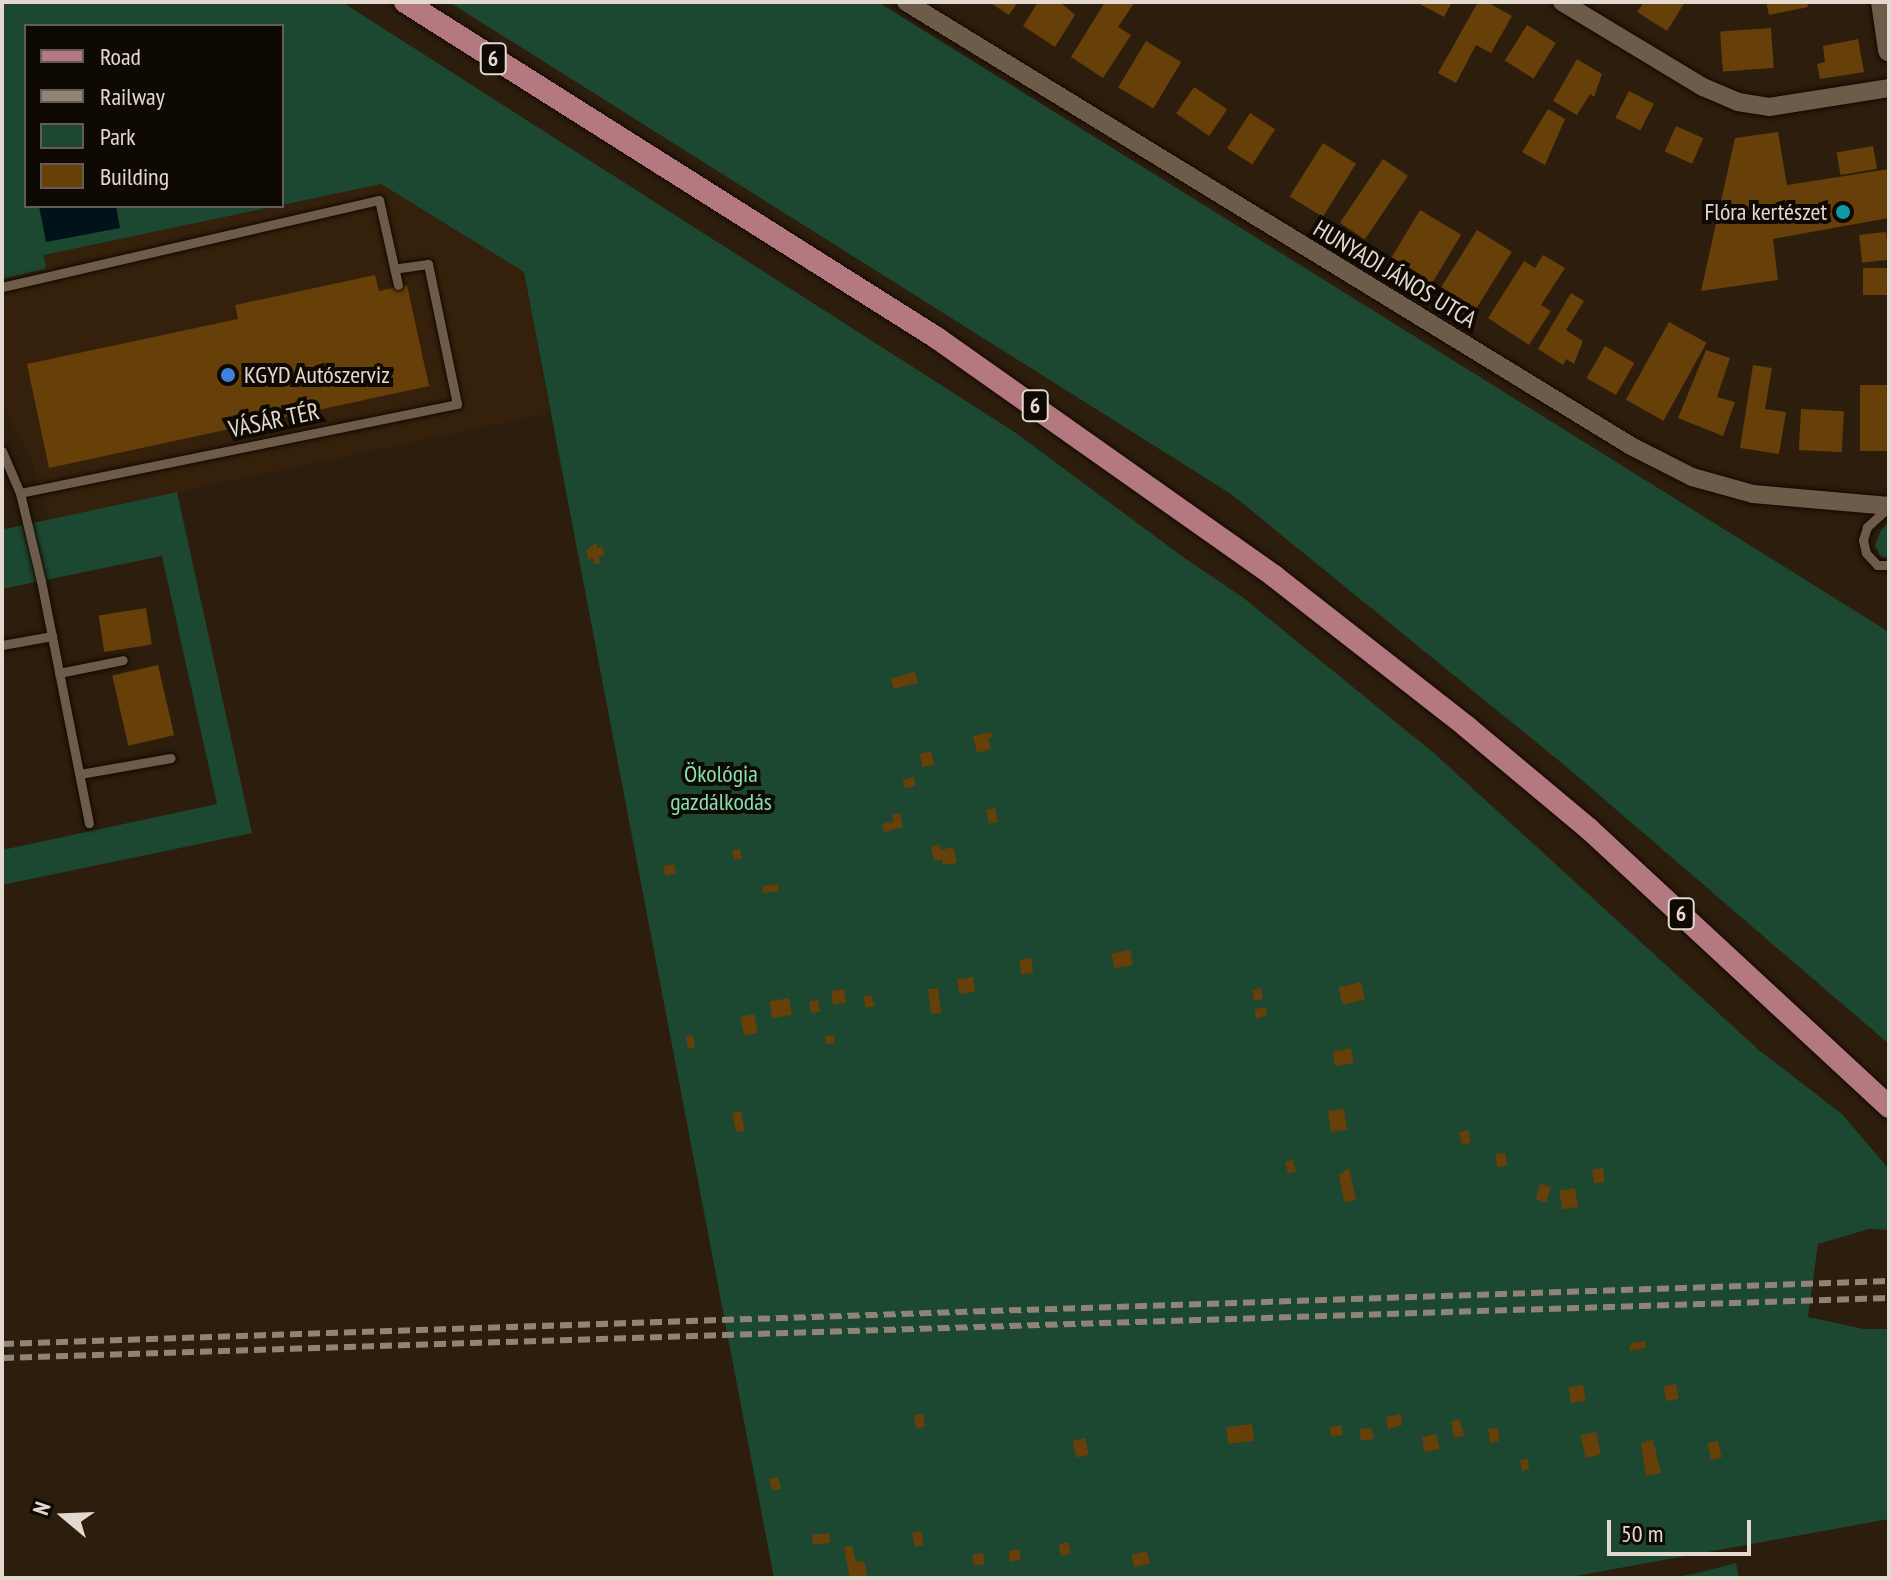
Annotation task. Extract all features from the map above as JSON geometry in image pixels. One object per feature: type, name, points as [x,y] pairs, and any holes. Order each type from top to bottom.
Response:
[{"type":"main road","name":"6","points":[[405,2],[937,338],[1274,576],[1467,727],[1589,829],[1889,1107]]},
{"type":"street","name":"HUNYADI JÁNOS UTCA","points":[[906,2],[1631,446],[1692,477],[1732,491],[1889,507]]},
{"type":"street","points":[[1562,2],[1703,87],[1738,102],[1769,107],[1889,88]]},
{"type":"street","points":[[1885,16],[1889,50]]},
{"type":"lane","points":[[2,287],[379,200],[398,285]]},
{"type":"lane","name":"VÁSÁR TÉR","points":[[20,493],[457,404],[428,264],[394,269]]},
{"type":"lane","points":[[2,451],[20,493],[41,581],[89,823]]},
{"type":"lane","points":[[1889,507],[1867,527],[1863,540],[1866,553],[1877,565],[1889,565]]},
{"type":"lane","points":[[2,645],[52,636]]},
{"type":"lane","points":[[59,673],[123,660]]},
{"type":"lane","points":[[80,774],[171,758]]},
{"type":"shaded area","points":[[381,184],[524,272],[550,413],[50,519],[30,457],[2,406],[2,279],[46,269],[44,255],[267,208],[284,208],[284,204]]},
{"type":"shaded area","points":[[39,208],[116,208],[120,228],[46,242]]},
{"type":"green space","name":"Ökológia gazdálkodás","points":[[2,2],[342,2],[1016,433],[1245,599],[1435,754],[1760,1051],[1842,1114],[1889,1169],[1889,1230],[1869,1229],[1818,1244],[1808,1317],[1864,1329],[1889,1329],[1889,1519],[1565,1578],[774,1578],[524,272],[381,184],[284,205],[284,24],[24,24],[24,208],[267,208],[44,255],[46,269],[2,279]]},
{"type":"green space","points":[[449,2],[878,2],[1889,632],[1889,1044],[1563,764],[1231,494]]},
{"type":"green space","points":[[177,492],[252,833],[2,885],[2,850],[217,804],[162,556],[2,589],[2,519],[5,529]]},
{"type":"green space","points":[[1889,523],[1887,558],[1881,557],[1875,546],[1881,530]]},
{"type":"green space","points":[[1736,1563],[1739,1578],[1670,1578],[1698,1573]]},
{"type":"building","points":[[989,2],[1018,2],[1009,15]]},
{"type":"building","points":[[1038,2],[1060,2],[1075,15],[1055,47],[1023,26]]},
{"type":"building","points":[[1105,2],[1135,2],[1118,27],[1131,35],[1103,78],[1071,57]]},
{"type":"building","points":[[1416,2],[1452,2],[1444,17]]},
{"type":"building","points":[[1478,2],[1487,2],[1512,16],[1491,53],[1476,45],[1456,83],[1438,73]]},
{"type":"building","points":[[1644,2],[1685,2],[1667,31],[1637,12]]},
{"type":"building","points":[[1766,2],[1807,2],[1808,7],[1769,15]]},
{"type":"building","points":[[1527,25],[1556,43],[1534,79],[1505,61]]},
{"type":"building","points":[[1771,28],[1774,68],[1723,71],[1720,32]]},
{"type":"building","points":[[1858,39],[1864,72],[1820,79],[1817,64],[1825,62],[1823,46]]},
{"type":"building","points":[[1146,41],[1181,62],[1153,108],[1118,87]]},
{"type":"building","points":[[1577,59],[1602,74],[1594,97],[1590,94],[1577,115],[1553,101]]},
{"type":"building","points":[[1194,87],[1227,109],[1209,136],[1176,114]]},
{"type":"building","points":[[1629,91],[1654,104],[1640,130],[1615,118]]},
{"type":"building","points":[[1548,109],[1565,119],[1545,165],[1522,152]]},
{"type":"building","points":[[1250,113],[1275,129],[1252,165],[1227,148]]},
{"type":"building","points":[[1676,126],[1703,138],[1692,164],[1665,152]]},
{"type":"building","points":[[1778,132],[1787,185],[1889,169],[1889,218],[1773,239],[1778,280],[1701,291],[1735,138]]},
{"type":"building","points":[[1323,143],[1356,164],[1323,217],[1290,196]]},
{"type":"building","points":[[1873,146],[1877,169],[1841,175],[1837,152]]},
{"type":"building","points":[[1383,159],[1408,176],[1365,240],[1340,223]]},
{"type":"building","points":[[1420,210],[1461,235],[1431,284],[1390,260]]},
{"type":"building","points":[[1477,230],[1512,252],[1475,310],[1440,289]]},
{"type":"building","points":[[1886,232],[1889,260],[1862,263],[1859,235]]},
{"type":"building","points":[[1543,255],[1565,268],[1541,305],[1551,311],[1529,345],[1488,318],[1524,261],[1535,268]]},
{"type":"building","points":[[1863,268],[1889,268],[1889,295],[1863,295]]},
{"type":"building","name":"KGYD Autószerviz","points":[[375,275],[379,291],[407,285],[429,386],[49,468],[27,364],[238,319],[235,305]]},
{"type":"building","points":[[1571,293],[1584,301],[1566,330],[1583,341],[1574,364],[1566,359],[1563,365],[1538,349]]},
{"type":"building","points":[[1669,322],[1707,343],[1663,421],[1626,400]]},
{"type":"building","points":[[1605,346],[1634,363],[1616,395],[1586,378]]},
{"type":"building","points":[[1706,350],[1730,358],[1717,397],[1735,402],[1723,436],[1678,418]]},
{"type":"building","points":[[1753,365],[1772,368],[1765,409],[1786,412],[1779,454],[1740,448]]},
{"type":"building","points":[[1860,385],[1889,385],[1889,451],[1860,451]]},
{"type":"building","points":[[1801,409],[1844,411],[1842,452],[1799,450]]},
{"type":"building","points":[[596,543],[597,548],[603,547],[604,555],[599,556],[600,563],[594,564],[593,558],[588,560],[586,550]]},
{"type":"building","points":[[146,608],[152,645],[104,652],[99,616]]},
{"type":"building","points":[[158,665],[174,735],[128,746],[112,676]]},
{"type":"building","points":[[915,672],[918,683],[894,689],[891,678]]},
{"type":"building","points":[[991,732],[993,737],[988,738],[991,749],[977,753],[973,736]]},
{"type":"building","points":[[931,751],[934,765],[922,767],[920,754]]},
{"type":"building","points":[[914,777],[915,786],[904,788],[903,780]]},
{"type":"building","points":[[995,808],[998,822],[989,824],[986,810]]},
{"type":"building","points":[[900,813],[903,827],[884,832],[882,824],[894,821],[892,815]]},
{"type":"building","points":[[940,844],[941,850],[953,847],[957,863],[943,865],[942,859],[934,861],[931,847]]},
{"type":"building","points":[[740,849],[742,859],[734,860],[732,851]]},
{"type":"building","points":[[674,864],[676,873],[665,875],[663,866]]},
{"type":"building","points":[[778,884],[779,891],[763,893],[762,886]]},
{"type":"building","points":[[1130,950],[1133,965],[1114,968],[1111,954]]},
{"type":"building","points":[[1031,958],[1033,973],[1021,975],[1019,960]]},
{"type":"building","points":[[973,977],[975,992],[959,994],[957,979]]},
{"type":"building","points":[[1361,982],[1365,1000],[1343,1005],[1339,987]]},
{"type":"building","points":[[938,988],[941,1013],[931,1014],[928,989]]},
{"type":"building","points":[[1261,988],[1263,999],[1254,1000],[1252,990]]},
{"type":"building","points":[[844,989],[846,1003],[833,1005],[831,991]]},
{"type":"building","points":[[871,995],[875,1006],[866,1008],[863,996]]},
{"type":"building","points":[[789,998],[792,1015],[772,1018],[769,1001]]},
{"type":"building","points":[[818,1000],[820,1012],[811,1013],[809,1001]]},
{"type":"building","points":[[1265,1007],[1267,1016],[1256,1018],[1254,1009]]},
{"type":"building","points":[[754,1014],[758,1033],[744,1035],[740,1017]]},
{"type":"building","points":[[693,1035],[695,1048],[688,1049],[686,1036]]},
{"type":"building","points":[[834,1035],[835,1043],[826,1044],[825,1036]]},
{"type":"building","points":[[1351,1048],[1354,1063],[1335,1066],[1332,1052]]},
{"type":"building","points":[[1344,1109],[1347,1130],[1331,1132],[1328,1111]]},
{"type":"building","points":[[741,1111],[745,1131],[736,1132],[732,1113]]},
{"type":"building","points":[[1468,1130],[1471,1143],[1462,1145],[1459,1132]]},
{"type":"building","points":[[1505,1153],[1507,1166],[1497,1167],[1495,1155]]},
{"type":"building","points":[[1293,1160],[1296,1172],[1288,1174],[1285,1162]]},
{"type":"building","points":[[1349,1168],[1356,1200],[1344,1202],[1339,1175]]},
{"type":"building","points":[[1603,1168],[1605,1182],[1594,1183],[1592,1170]]},
{"type":"building","points":[[1540,1184],[1551,1187],[1546,1202],[1536,1199]]},
{"type":"building","points":[[1575,1188],[1578,1207],[1562,1209],[1559,1191]]},
{"type":"building","points":[[1645,1341],[1646,1348],[1629,1351],[1631,1343]]},
{"type":"building","points":[[1676,1384],[1679,1399],[1666,1401],[1663,1386]]},
{"type":"building","points":[[1583,1385],[1586,1401],[1571,1404],[1568,1388]]},
{"type":"building","points":[[923,1414],[925,1427],[916,1428],[914,1415]]},
{"type":"building","points":[[1401,1414],[1402,1425],[1388,1429],[1386,1417]]},
{"type":"building","points":[[1460,1420],[1464,1436],[1454,1438],[1451,1421]]},
{"type":"building","points":[[1252,1424],[1254,1441],[1228,1444],[1226,1427]]},
{"type":"building","points":[[1341,1425],[1343,1435],[1331,1437],[1329,1427]]},
{"type":"building","points":[[1371,1428],[1374,1439],[1361,1441],[1359,1429]]},
{"type":"building","points":[[1498,1428],[1499,1441],[1490,1443],[1488,1429]]},
{"type":"building","points":[[1596,1432],[1601,1454],[1586,1458],[1580,1436]]},
{"type":"building","points":[[1436,1434],[1440,1449],[1424,1452],[1422,1437]]},
{"type":"building","points":[[1085,1438],[1089,1455],[1076,1457],[1072,1441]]},
{"type":"building","points":[[1653,1440],[1661,1473],[1646,1476],[1641,1443]]},
{"type":"building","points":[[1718,1441],[1722,1458],[1711,1460],[1707,1443]]},
{"type":"building","points":[[1528,1459],[1529,1469],[1522,1471],[1520,1460]]},
{"type":"building","points":[[778,1477],[781,1489],[772,1490],[769,1479]]},
{"type":"building","points":[[921,1531],[924,1545],[915,1547],[912,1533]]},
{"type":"building","points":[[829,1533],[830,1543],[813,1545],[812,1535]]},
{"type":"building","points":[[1068,1542],[1071,1554],[1061,1556],[1058,1544]]},
{"type":"building","points":[[852,1546],[856,1562],[864,1561],[868,1577],[850,1578],[844,1547]]},
{"type":"building","points":[[1019,1549],[1021,1560],[1010,1562],[1008,1551]]},
{"type":"building","points":[[1147,1551],[1150,1564],[1134,1567],[1131,1555]]},
{"type":"building","points":[[983,1553],[985,1564],[974,1566],[972,1555]]},
{"type":"railway","points":[[2,1344],[1889,1281]]},
{"type":"railway","points":[[2,1358],[1889,1298]]},
{"type":"place","name":"Flóra kertészet","points":[[1843,212]]},
{"type":"place","name":"KGYD Autószerviz","points":[[228,375]]}]
